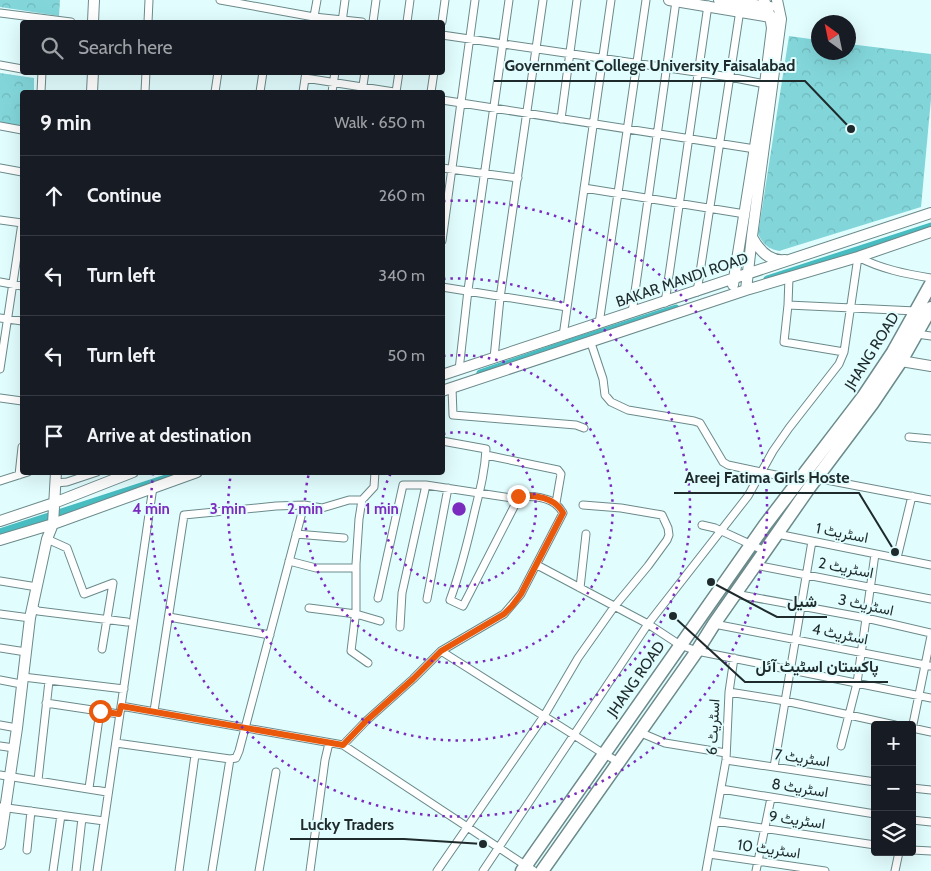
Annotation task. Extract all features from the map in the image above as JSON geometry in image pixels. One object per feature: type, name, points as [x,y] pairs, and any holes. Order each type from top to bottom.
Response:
[{"type":"highway","name":"JHANG ROAD","points":[[542,871],[777,534],[893,352],[931,284]]},
{"type":"highway","name":"JHANG ROAD","points":[[527,869],[604,754],[752,544],[808,483],[872,404],[901,361],[931,308]]},
{"type":"main road","points":[[93,20],[94,0]]},
{"type":"main road","points":[[673,0],[740,10],[767,8]]},
{"type":"main road","points":[[719,0],[779,9],[746,290]]},
{"type":"main road","points":[[732,296],[772,28],[767,8]]},
{"type":"main road","points":[[92,90],[93,75]]},
{"type":"main road","name":"BAKAR MANDI ROAD","points":[[445,374],[931,213]]},
{"type":"main road","name":"BAKAR MANDI ROAD","points":[[447,390],[746,290],[858,257],[931,232]]},
{"type":"main road","points":[[752,236],[758,248],[768,257],[780,260],[793,259]]},
{"type":"main road","points":[[901,361],[931,366]]},
{"type":"main road","points":[[481,362],[486,377]]},
{"type":"main road","points":[[0,540],[54,514],[76,494],[125,475]]},
{"type":"main road","points":[[0,521],[54,514],[153,487],[187,475]]},
{"type":"main road","points":[[56,478],[76,494]]},
{"type":"main road","points":[[0,843],[5,776],[14,748],[30,618],[54,514],[56,478]]},
{"type":"street","points":[[148,20],[149,0]]},
{"type":"street","points":[[220,0],[314,20],[316,0]]},
{"type":"street","points":[[342,20],[345,0]]},
{"type":"street","points":[[372,20],[376,0]]},
{"type":"street","points":[[407,20],[410,0]]},
{"type":"street","points":[[442,20],[445,0]]},
{"type":"street","points":[[445,219],[475,0]]},
{"type":"street","points":[[459,370],[468,290],[486,174],[509,0]]},
{"type":"street","points":[[494,358],[500,298],[544,0]]},
{"type":"street","points":[[561,119],[577,0]]},
{"type":"street","points":[[563,336],[611,0]]},
{"type":"street","points":[[599,324],[646,0]]},
{"type":"street","points":[[632,313],[667,68],[673,0]]},
{"type":"street","points":[[665,302],[708,5]]},
{"type":"street","points":[[697,292],[740,10]]},
{"type":"street","points":[[0,12],[38,20]]},
{"type":"street","points":[[445,34],[698,72],[765,84]]},
{"type":"street","points":[[0,65],[20,68]]},
{"type":"street","points":[[41,90],[42,75]]},
{"type":"street","points":[[145,90],[146,75]]},
{"type":"street","points":[[215,90],[218,75]]},
{"type":"street","points":[[260,90],[263,75]]},
{"type":"street","points":[[303,90],[305,75],[362,90],[364,75]]},
{"type":"street","points":[[332,90],[334,75]]},
{"type":"street","points":[[395,90],[398,75]]},
{"type":"street","points":[[431,90],[434,75]]},
{"type":"street","points":[[445,100],[755,149]]},
{"type":"street","points":[[0,126],[20,130]]},
{"type":"street","points":[[0,168],[20,172]]},
{"type":"street","points":[[445,168],[518,178]]},
{"type":"street","points":[[584,188],[745,214]]},
{"type":"street","points":[[0,220],[20,223]]},
{"type":"street","points":[[0,369],[4,319],[20,235]]},
{"type":"street","points":[[483,871],[648,624],[748,496],[773,451],[839,364],[844,352],[858,257],[871,264],[899,273],[931,278]]},
{"type":"street","points":[[789,277],[784,342],[844,352]]},
{"type":"street","points":[[0,282],[20,286]]},
{"type":"street","points":[[445,287],[468,290],[500,298],[567,307]]},
{"type":"street","points":[[788,306],[916,311]]},
{"type":"street","points":[[4,319],[20,322]]},
{"type":"street","points":[[917,334],[931,336]]},
{"type":"street","points":[[591,343],[603,379],[605,395],[611,402],[628,410],[694,420],[700,423],[723,462],[728,465],[808,483],[931,500]]},
{"type":"street","points":[[447,390],[454,415],[576,424],[584,428]]},
{"type":"street","points":[[0,398],[20,401]]},
{"type":"street","points":[[909,437],[931,439]]},
{"type":"street","points":[[445,442],[486,449],[480,493],[462,566],[450,600],[463,606],[518,496]]},
{"type":"street","points":[[486,455],[558,470],[561,474],[556,503]]},
{"type":"street","points":[[0,481],[19,475],[20,466]]},
{"type":"street","points":[[56,478],[67,482],[88,475]]},
{"type":"street","points":[[368,663],[350,651],[356,614],[359,519],[362,500],[374,487],[375,475]]},
{"type":"street","points":[[343,745],[372,715],[441,651],[504,614],[521,594],[563,513],[552,500],[518,496],[512,498],[426,485],[402,485],[378,598]]},
{"type":"street","points":[[400,627],[402,593],[426,485]]},
{"type":"street","points":[[97,871],[107,792],[116,743],[153,487]]},
{"type":"street","points":[[427,599],[448,488]]},
{"type":"street","points":[[897,558],[912,496]]},
{"type":"street","points":[[154,711],[184,516],[276,506],[304,505],[322,508],[350,500],[362,500]]},
{"type":"street","points":[[116,743],[230,760],[236,758],[246,727],[304,505]]},
{"type":"street","points":[[437,871],[544,716],[578,658],[614,607],[660,550],[669,535],[662,515],[621,508],[583,505]]},
{"type":"street","points":[[702,525],[752,544],[765,551]]},
{"type":"street","points":[[296,534],[344,538]]},
{"type":"street","points":[[580,588],[586,534]]},
{"type":"street","name":"اسٹریٹ 1","points":[[777,534],[931,565]]},
{"type":"street","points":[[47,539],[67,548],[84,594],[113,583],[102,649]]},
{"type":"street","points":[[774,767],[812,541]]},
{"type":"street","points":[[841,746],[857,683],[875,554]]},
{"type":"street","points":[[289,561],[316,568],[356,568]]},
{"type":"street","points":[[536,565],[648,624],[680,645],[697,651],[931,698]]},
{"type":"street","name":"اسٹریٹ 2","points":[[756,565],[931,599]]},
{"type":"street","points":[[0,581],[37,586]]},
{"type":"street","name":"اسٹریٹ 3","points":[[735,594],[866,618],[931,635]]},
{"type":"street","points":[[32,607],[38,610],[128,622]]},
{"type":"street","points":[[310,608],[356,614],[380,621]]},
{"type":"street","points":[[0,614],[30,618]]},
{"type":"street","points":[[169,617],[270,635]]},
{"type":"street","name":"اسٹریٹ 4","points":[[714,624],[928,665]]},
{"type":"street","points":[[914,721],[928,665],[931,635]]},
{"type":"street","points":[[0,648],[26,652]]},
{"type":"street","points":[[441,651],[619,762]]},
{"type":"street","points":[[729,692],[734,658]]},
{"type":"street","points":[[0,680],[50,681],[124,689]]},
{"type":"street","points":[[38,780],[50,681]]},
{"type":"street","name":"اسٹریٹ 6","points":[[706,871],[726,757],[729,692],[785,701],[874,721]]},
{"type":"street","points":[[46,704],[119,714]]},
{"type":"street","points":[[121,706],[343,745],[468,827],[527,869]]},
{"type":"street","points":[[89,788],[100,711]]},
{"type":"street","points":[[0,726],[17,728]]},
{"type":"street","points":[[916,729],[931,732]]},
{"type":"street","name":"اسٹریٹ 7","points":[[638,732],[665,744],[726,757],[774,767],[871,781]]},
{"type":"street","points":[[310,871],[329,743]]},
{"type":"street","points":[[0,746],[14,748]]},
{"type":"street","points":[[179,871],[195,755]]},
{"type":"street","points":[[212,871],[230,760]]},
{"type":"street","points":[[259,871],[276,772]]},
{"type":"street","points":[[5,776],[107,792]]},
{"type":"street","points":[[916,788],[931,790]]},
{"type":"street","name":"اسٹریٹ 8","points":[[720,789],[871,813]]},
{"type":"street","points":[[756,871],[771,798]]},
{"type":"street","points":[[3,807],[104,821]]},
{"type":"street","points":[[27,850],[31,811]]},
{"type":"street","points":[[53,871],[61,815]]},
{"type":"street","points":[[76,871],[82,818]]},
{"type":"street","points":[[916,820],[931,822]]},
{"type":"street","name":"اسٹریٹ 9","points":[[715,821],[764,830],[871,844]]},
{"type":"street","points":[[916,850],[931,851]]},
{"type":"street","name":"اسٹریٹ 10","points":[[709,854],[758,861],[785,868],[825,871]]},
{"type":"street","points":[[895,871],[897,856]]},
{"type":"green space","points":[[0,0],[60,0],[59,16],[0,7]]},
{"type":"green space","points":[[789,36],[811,39],[811,60],[856,60],[856,45],[931,54],[931,99],[921,207],[779,251],[766,245],[758,234]]},
{"type":"green space","points":[[0,73],[34,78],[34,90],[20,90],[20,126],[0,122]]},
{"type":"waterway","points":[[767,279],[931,226]]},
{"type":"waterway","points":[[480,373],[676,308]]},
{"type":"waterway","points":[[0,532],[175,475]]},
{"type":"place","name":"Government College University Faisalabad","points":[[851,129]]},
{"type":"place","name":"Areej Fatima Girls Hoste","points":[[895,552]]},
{"type":"place","name":"شیل","points":[[711,582]]},
{"type":"place","name":"پاکستان اسٹیٹ آئل","points":[[673,616]]},
{"type":"place","name":"Lucky Traders","points":[[483,844]]},
{"type":"route","points":[[100,711],[119,714],[121,706],[343,745],[441,651],[455,641],[504,614],[521,594],[563,513],[561,508],[552,500],[518,496]]}]
